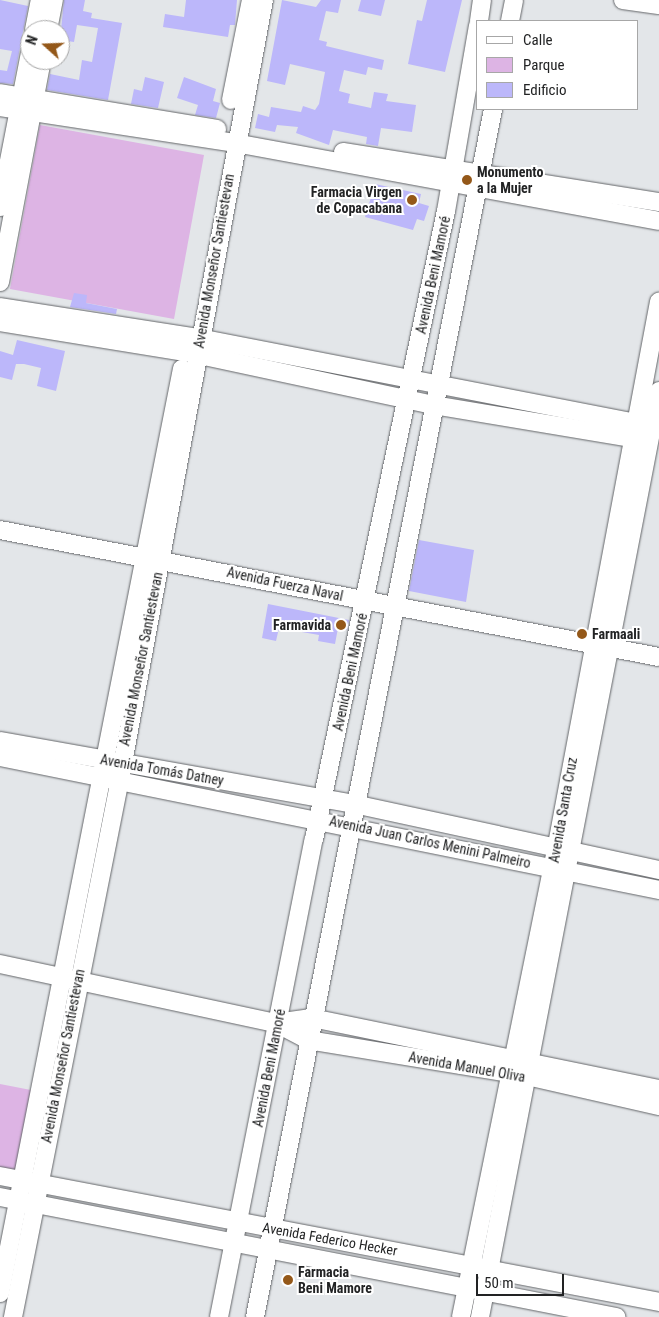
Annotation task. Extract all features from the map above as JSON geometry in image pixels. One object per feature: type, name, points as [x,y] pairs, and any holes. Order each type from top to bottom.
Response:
[{"type":"street","points":[[36,20],[40,0]]},
{"type":"street","points":[[50,20],[54,0]]},
{"type":"street","name":"Avenida Monseñor Santiestevan","points":[[70,978],[121,771],[152,557],[231,137],[251,0]]},
{"type":"street","name":"Avenida Monseñor Santiestevan","points":[[231,137],[264,0]]},
{"type":"street","points":[[478,20],[482,0]]},
{"type":"street","points":[[510,20],[514,0]]},
{"type":"street","points":[[623,0],[659,5]]},
{"type":"street","name":"Avenida Beni Mamoré","points":[[220,1317],[276,1023],[452,177],[477,32]]},
{"type":"street","points":[[0,282],[27,105],[29,70]]},
{"type":"street","points":[[0,207],[27,105],[39,70]]},
{"type":"street","points":[[0,93],[27,105]]},
{"type":"street","points":[[0,107],[27,105],[231,137],[452,177],[476,190],[659,221]]},
{"type":"street","name":"Avenida Beni Mamoré","points":[[255,1317],[354,804],[493,110]]},
{"type":"street","points":[[452,177],[480,172],[659,202]]},
{"type":"street","name":"Avenida Santa Cruz","points":[[648,433],[659,302]]},
{"type":"street","points":[[0,306],[192,345],[434,405],[648,433]]},
{"type":"street","points":[[0,322],[192,345],[410,377],[438,382],[648,433]]},
{"type":"street","name":"Avenida Santa Cruz","points":[[480,1317],[490,1267],[521,1067],[602,646],[648,433],[659,391]]},
{"type":"street","name":"Avenida Fuerza Naval","points":[[0,530],[152,557],[659,657]]},
{"type":"street","name":"Avenida Monseñor Santiestevan","points":[[0,1293],[17,1201],[30,1181],[70,978],[102,768],[152,557]]},
{"type":"street","name":"Avenida Tomás Datney","points":[[0,741],[102,768]]},
{"type":"street","name":"Avenida Tomás Datney","points":[[0,757],[102,768],[324,798]]},
{"type":"street","name":"Avenida Tomás Datney","points":[[121,771],[319,818]]},
{"type":"street","name":"Avenida Juan Carlos Menini Palmeiro","points":[[324,798],[563,851],[659,870]]},
{"type":"street","name":"Avenida Juan Carlos Menini Palmeiro","points":[[319,818],[659,890]]},
{"type":"street","name":"Avenida Manuel Oliva","points":[[0,964],[276,1023],[308,1040],[521,1067],[659,1089]]},
{"type":"street","name":"Avenida Manuel Oliva","points":[[276,1023],[312,1018],[521,1067],[659,1106]]},
{"type":"street","name":"Avenida Santa Cruz","points":[[461,1317],[472,1263],[521,1067]]},
{"type":"street","name":"Avenida Federico Hecker","points":[[0,1176],[272,1229],[472,1263],[659,1302]]},
{"type":"street","name":"Avenida Monseñor Santiestevan","points":[[13,1317],[17,1201]]},
{"type":"street","name":"Avenida Federico Hecker","points":[[17,1201],[616,1317]]},
{"type":"green space","points":[[40,125],[204,155],[174,319],[10,289]]},
{"type":"green space","points":[[0,1084],[36,1091],[19,1176],[0,1173]]},
{"type":"building","points":[[0,0],[28,6],[25,20],[20,20],[20,48],[13,84],[0,83],[0,70],[7,71],[12,51],[0,49]]},
{"type":"building","points":[[64,0],[85,0],[83,11],[92,13],[91,18],[122,23],[108,100],[47,90],[50,74],[79,80],[82,60],[92,62],[98,28],[77,25],[74,42],[70,41],[70,20],[62,20]]},
{"type":"building","points":[[186,0],[237,0],[235,25],[230,25],[228,37],[163,27],[165,14],[184,17]]},
{"type":"building","points":[[282,0],[316,7],[321,0],[341,0],[338,13],[326,11],[319,40],[327,42],[326,46],[384,60],[382,70],[368,67],[366,75],[344,70],[339,91],[350,94],[348,103],[371,108],[374,92],[388,94],[386,101],[416,105],[412,132],[381,128],[378,146],[366,144],[367,137],[333,130],[329,145],[296,133],[298,127],[277,125],[275,132],[255,128],[258,114],[269,117],[271,107],[301,112],[303,106],[315,110],[319,104],[325,72],[290,64],[285,85],[267,81]]},
{"type":"building","points":[[361,0],[385,0],[381,16],[358,11]]},
{"type":"building","points":[[427,0],[462,0],[445,72],[408,64],[417,20],[422,21]]},
{"type":"building","points":[[145,77],[164,82],[158,108],[131,104],[134,89],[142,91]]},
{"type":"building","points":[[184,77],[216,89],[213,101],[220,103],[216,118],[195,115],[198,105],[177,98]]},
{"type":"building","points":[[375,184],[421,194],[419,203],[429,206],[424,221],[417,219],[413,230],[365,217]]},
{"type":"building","points":[[74,293],[87,295],[86,303],[117,309],[116,314],[70,307]]},
{"type":"building","points":[[17,340],[65,351],[56,391],[37,386],[41,368],[16,364],[12,380],[0,377],[0,351],[13,355]]},
{"type":"building","points":[[419,540],[474,550],[466,602],[409,591]]},
{"type":"building","points":[[268,604],[349,620],[347,630],[338,628],[335,644],[318,641],[319,635],[279,628],[276,641],[262,638]]},
{"type":"place","name":"Monumento a la Mujer","points":[[467,180]]},
{"type":"place","name":"Farmacia Virgen de Copacabana","points":[[412,200]]},
{"type":"place","name":"Farmavida","points":[[341,625]]},
{"type":"place","name":"Farmaali","points":[[582,634]]},
{"type":"place","name":"Farmacia Beni Mamore","points":[[288,1280]]}]
